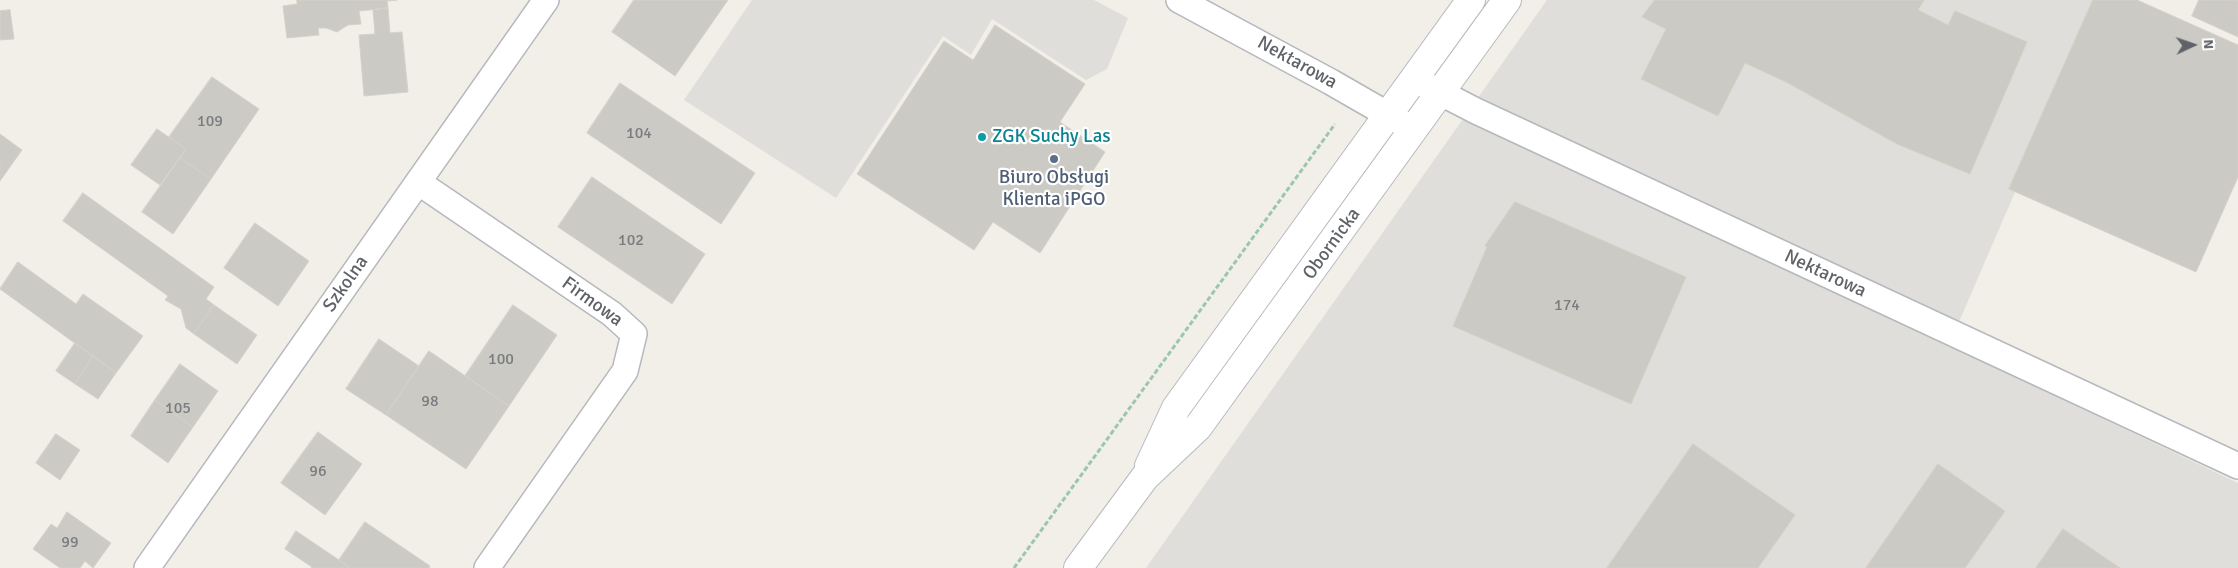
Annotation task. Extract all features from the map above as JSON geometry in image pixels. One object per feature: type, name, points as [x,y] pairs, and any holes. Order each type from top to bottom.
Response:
[{"type":"main road","name":"Obornicka","points":[[1078,568],[1144,477],[1176,408],[1471,0]]},
{"type":"main road","name":"Obornicka","points":[[1144,477],[1198,428],[1415,130],[1507,0]]},
{"type":"street","name":"Szkolna","points":[[147,568],[546,0]]},
{"type":"street","name":"Nektarowa","points":[[1179,0],[1223,22],[1415,130]]},
{"type":"street","name":"Nektarowa","points":[[1414,79],[2238,466]]},
{"type":"street","name":"Firmowa","points":[[418,182],[612,314],[634,334],[625,371],[488,568]]},
{"type":"path","points":[[1014,568],[1335,124]]},
{"type":"shaded area","points":[[752,0],[1094,0],[1128,18],[1107,69],[1086,80],[992,19],[971,55],[943,36],[836,198],[684,100]]},
{"type":"shaded area","points":[[1547,0],[2098,0],[1949,345],[2238,483],[2238,568],[1146,568]]},
{"type":"building","points":[[297,0],[397,0],[387,1],[388,8],[359,11],[361,24],[348,25],[337,32],[326,28],[318,28],[319,35],[287,38],[283,6],[297,4]]},
{"type":"building","points":[[634,0],[728,0],[675,76],[612,32]]},
{"type":"building","points":[[1655,0],[1924,0],[1918,10],[1948,25],[1955,11],[2027,42],[1970,174],[1897,144],[1788,83],[1745,63],[1718,116],[1641,79],[1666,29],[1642,17]]},
{"type":"building","points":[[2093,0],[2137,0],[2238,45],[2238,177],[2196,272],[2009,189]]},
{"type":"building","points":[[2199,0],[2238,0],[2238,37],[2192,16]]},
{"type":"building","points":[[388,8],[390,33],[402,32],[408,92],[364,96],[359,35],[375,34],[373,10]]},
{"type":"building","points":[[10,10],[14,39],[0,40],[0,11]]},
{"type":"building","name":"ZGK Suchy Las","points":[[995,25],[1085,84],[1060,122],[1105,152],[1040,253],[993,222],[974,250],[857,174],[944,41],[973,60]]},
{"type":"building","points":[[212,77],[259,109],[211,179],[180,158],[186,149],[169,137]]},
{"type":"building","points":[[620,83],[755,173],[721,224],[587,133]]},
{"type":"building","points":[[157,129],[186,149],[160,185],[131,165]]},
{"type":"building","points":[[0,134],[22,150],[0,181]]},
{"type":"building","points":[[180,158],[211,179],[173,234],[142,212]]},
{"type":"building","points":[[592,177],[705,254],[672,304],[558,227]]},
{"type":"building","points":[[83,193],[214,287],[206,299],[214,305],[194,334],[186,328],[181,309],[165,300],[168,296],[63,221]]},
{"type":"building","points":[[1515,202],[1686,277],[1631,404],[1453,326],[1487,247],[1485,246]]},
{"type":"building","points":[[255,223],[309,261],[278,306],[224,268]]},
{"type":"building","points":[[18,262],[76,304],[83,294],[143,336],[116,373],[0,289]]},
{"type":"building","points":[[214,305],[257,335],[237,364],[194,334]]},
{"type":"building","points":[[513,305],[557,335],[509,406],[465,376]]},
{"type":"building","points":[[379,339],[419,366],[386,415],[346,389]]},
{"type":"building","points":[[75,343],[93,356],[75,384],[56,371]]},
{"type":"building","points":[[429,351],[509,406],[466,469],[386,415]]},
{"type":"building","points":[[93,356],[116,373],[98,399],[75,384]]},
{"type":"building","points":[[180,364],[218,391],[193,427],[155,400]]},
{"type":"building","points":[[155,400],[193,427],[168,463],[131,436]]},
{"type":"building","points":[[318,432],[362,464],[325,515],[281,483]]},
{"type":"building","points":[[56,434],[80,450],[60,480],[36,463]]},
{"type":"building","points":[[1693,444],[1795,515],[1758,568],[1607,568]]},
{"type":"building","points":[[1938,464],[2005,511],[1965,568],[1866,568]]},
{"type":"building","points":[[67,512],[111,543],[93,568],[85,561],[80,568],[60,568],[33,549],[51,524],[57,528]]},
{"type":"building","points":[[365,522],[430,566],[429,568],[350,568],[339,560]]},
{"type":"building","points":[[2063,529],[2120,568],[2036,568]]},
{"type":"building","points":[[296,531],[350,568],[311,568],[285,549]]},
{"type":"place","name":"ZGK Suchy Las","points":[[982,137]]},
{"type":"place","name":"Biuro Obsługi Klienta iPGO","points":[[1054,159]]}]
